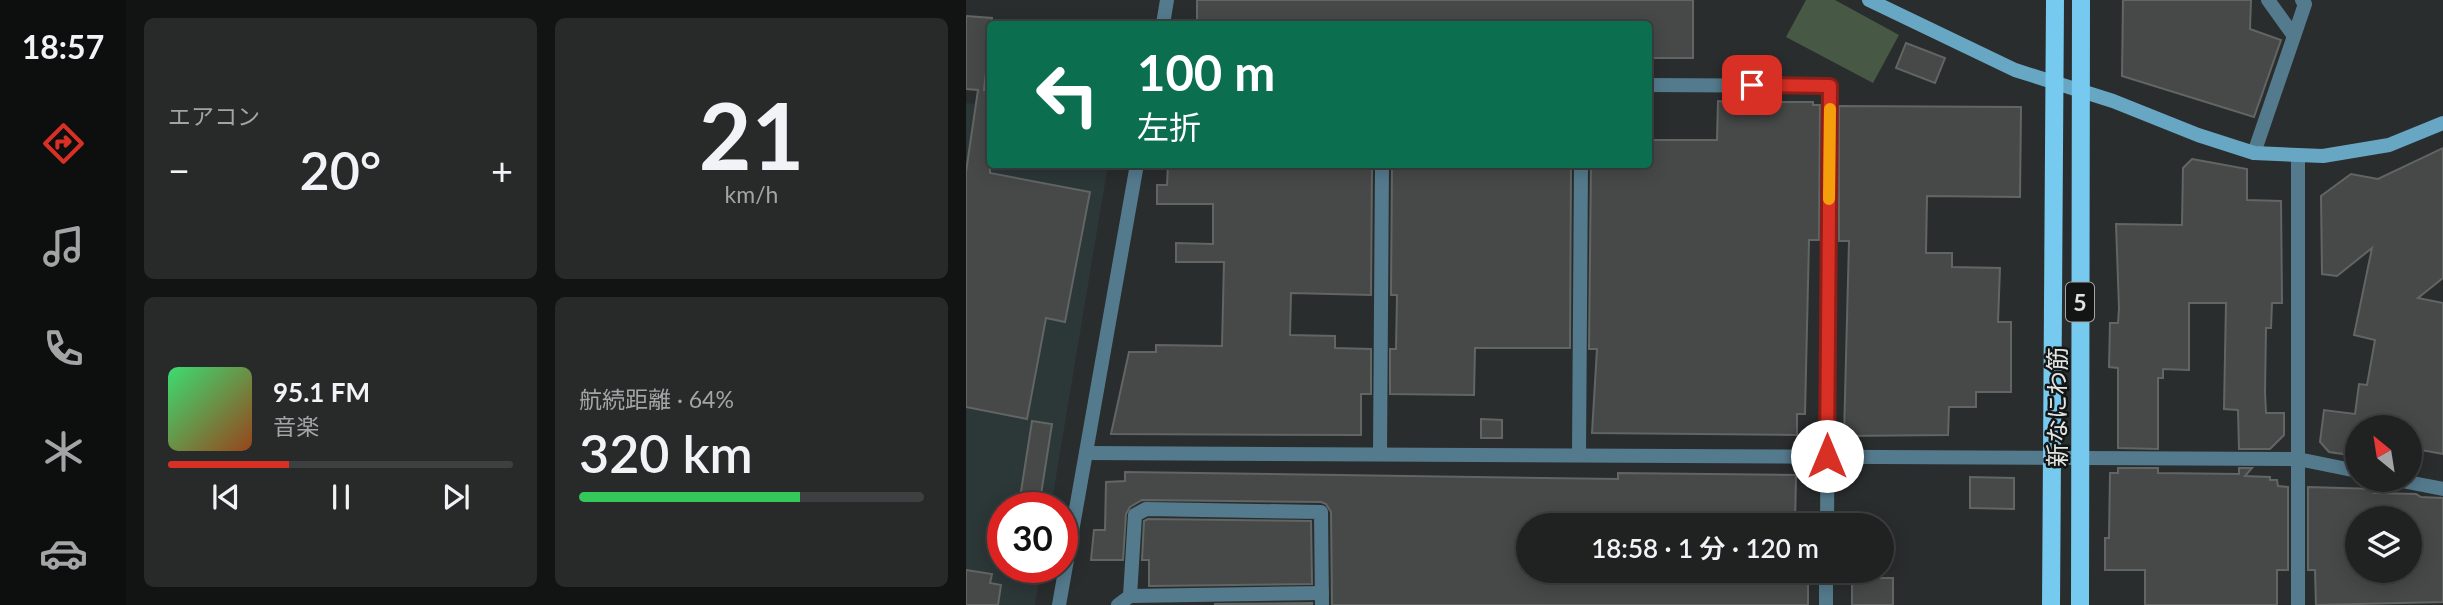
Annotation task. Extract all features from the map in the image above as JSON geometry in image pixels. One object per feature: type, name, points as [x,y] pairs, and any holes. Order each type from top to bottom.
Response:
[{"type":"main road","name":"新なにわ筋","points":[[2051,605],[2055,0]]},
{"type":"main road","name":"新なにわ筋","points":[[2080,605],[2081,0]]},
{"type":"street","points":[[1164,21],[1167,0]]},
{"type":"street","points":[[1869,0],[2015,70],[2254,153],[2323,156],[2389,145],[2443,122]]},
{"type":"street","points":[[2268,0],[2294,36]]},
{"type":"street","points":[[2254,153],[2305,4],[2302,0]]},
{"type":"street","points":[[1652,85],[1830,86],[1827,513]]},
{"type":"street","points":[[2298,157],[2298,605]]},
{"type":"street","points":[[1059,605],[1136,168]]},
{"type":"street","points":[[1380,454],[1382,168]]},
{"type":"street","points":[[1579,455],[1581,168]]},
{"type":"street","points":[[1086,453],[2298,459],[2345,469]]},
{"type":"street","points":[[2422,485],[2443,489]]},
{"type":"street","points":[[1146,509],[1321,512],[1322,599],[1124,601],[1135,515],[1146,509]]},
{"type":"street","points":[[1826,583],[1826,605]]},
{"type":"shaded area","points":[[966,103],[987,105],[987,168],[1108,168],[1054,492],[987,492],[987,583],[1038,583],[1035,605],[966,605]]},
{"type":"green space","points":[[1806,0],[1835,0],[1899,35],[1873,83],[1786,37]]},
{"type":"building","points":[[1197,0],[1693,0],[1693,58],[1652,58],[1652,21],[1197,21]]},
{"type":"building","points":[[2123,0],[2251,0],[2250,29],[2281,40],[2254,117],[2122,76]]},
{"type":"building","points":[[966,16],[992,18],[992,21],[987,21],[984,90],[987,90],[987,168],[990,168],[990,173],[1090,192],[1065,322],[1046,318],[1027,419],[966,407],[966,172],[978,90],[966,89]]},
{"type":"building","points":[[1906,43],[1945,58],[1935,83],[1896,68]]},
{"type":"building","points":[[1729,58],[1752,58],[1752,76],[1729,76]]},
{"type":"building","points":[[1729,95],[1752,95],[1752,102],[1813,102],[1813,105],[1820,105],[1819,240],[1809,240],[1805,414],[1797,414],[1797,435],[1592,433],[1597,349],[1589,349],[1591,168],[1652,168],[1652,140],[1717,140],[1718,101],[1729,102]]},
{"type":"building","points":[[1839,106],[2021,107],[2020,197],[1927,196],[1926,253],[1952,253],[1952,267],[2000,268],[1998,322],[2011,322],[2011,392],[1976,392],[1976,407],[1949,407],[1948,435],[1844,436],[1849,241],[1839,241]]},
{"type":"building","points":[[2443,148],[2443,278],[2418,298],[2443,303],[2443,454],[2422,450],[2422,415],[2345,415],[2345,454],[2329,452],[2320,442],[2324,410],[2355,414],[2359,384],[2367,385],[2375,340],[2354,335],[2372,248],[2337,276],[2322,274],[2321,196],[2351,174],[2378,179]]},
{"type":"building","points":[[2192,159],[2247,169],[2247,200],[2281,201],[2282,303],[2272,303],[2271,328],[2266,328],[2265,392],[2266,413],[2284,413],[2284,435],[2270,449],[2239,449],[2238,410],[2224,409],[2226,303],[2189,303],[2189,370],[2163,369],[2163,378],[2158,378],[2158,449],[2118,448],[2118,368],[2109,367],[2110,323],[2118,323],[2119,308],[2116,224],[2182,225],[2183,168]]},
{"type":"building","points":[[1168,168],[1372,168],[1371,295],[1291,293],[1290,335],[1335,336],[1335,348],[1371,349],[1371,394],[1361,394],[1361,435],[1111,434],[1129,352],[1156,352],[1156,345],[1222,346],[1224,262],[1176,262],[1176,243],[1213,244],[1213,204],[1157,204],[1157,185],[1167,185]]},
{"type":"building","points":[[1392,168],[1571,168],[1570,348],[1475,348],[1474,395],[1390,394],[1390,349],[1396,349],[1397,295],[1391,295]]},
{"type":"building","points":[[1481,419],[1502,420],[1502,438],[1481,438]]},
{"type":"building","points":[[1032,421],[1052,424],[1041,492],[1021,492]]},
{"type":"building","points":[[2118,468],[2158,468],[2158,473],[2239,474],[2239,468],[2252,468],[2245,476],[2270,477],[2270,480],[2277,480],[2278,486],[2288,487],[2288,570],[2277,570],[2277,605],[2145,605],[2145,570],[2105,570],[2105,538],[2109,538],[2110,473],[2118,473]]},
{"type":"building","points":[[1125,472],[1618,479],[1618,473],[1796,475],[1795,513],[1516,513],[1516,583],[1808,583],[1808,605],[1332,605],[1331,512],[1326,504],[1321,502],[1142,500],[1130,507],[1126,514],[1123,560],[1091,560],[1094,530],[1105,530],[1106,482],[1125,481]]},
{"type":"building","points":[[1970,477],[2014,478],[2014,509],[1970,508]]},
{"type":"building","points":[[2308,487],[2443,498],[2443,602],[2316,605],[2315,570],[2308,570]]},
{"type":"building","points":[[1144,521],[1311,521],[1312,584],[1149,586],[1149,560],[1142,560]]},
{"type":"building","points":[[966,570],[987,573],[987,583],[1001,585],[998,605],[966,605]]},
{"type":"building","points":[[1852,583],[1893,583],[1893,605],[1852,605]]},
{"type":"building","points":[[1312,603],[1312,605],[1214,604]]},
{"type":"slow traffic","points":[[1829,199],[1830,109]]},
{"type":"route","points":[[1752,85],[1830,86],[1827,456]]}]
